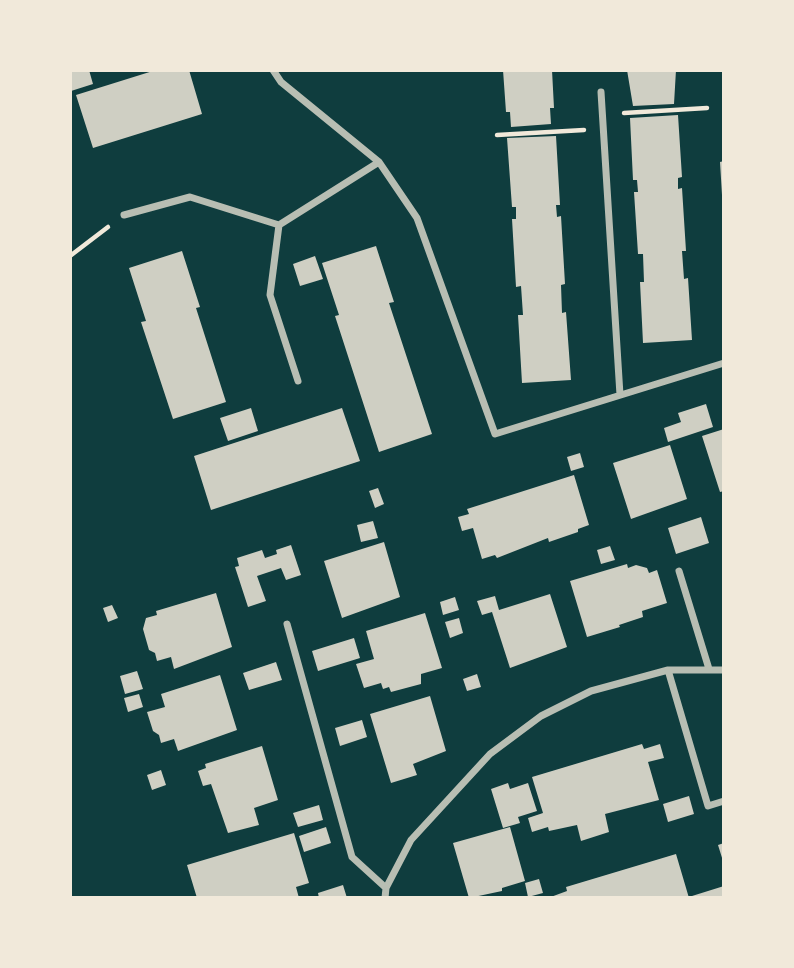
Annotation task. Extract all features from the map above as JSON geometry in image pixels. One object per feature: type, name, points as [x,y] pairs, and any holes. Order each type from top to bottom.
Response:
[{"type":"street","points":[[273,70],[281,82],[379,162],[417,218],[495,434],[724,363]]},
{"type":"street","points":[[601,92],[621,395]]},
{"type":"street","points":[[124,215],[190,197],[279,225],[379,162]]},
{"type":"street","points":[[279,225],[270,295],[298,381]]},
{"type":"street","points":[[679,571],[709,669]]},
{"type":"street","points":[[287,624],[352,857],[386,888]]},
{"type":"street","points":[[668,670],[708,806],[724,801]]},
{"type":"street","points":[[385,898],[386,888],[411,840],[490,754],[541,716],[591,691],[668,670],[724,670]]},
{"type":"path","points":[[602,114],[707,108]]},
{"type":"path","points":[[497,135],[603,128]]},
{"type":"path","points":[[70,256],[124,215]]},
{"type":"building","points":[[70,70],[89,70],[93,84],[71,91]]},
{"type":"building","points":[[156,70],[189,70],[202,114],[93,148],[76,95]]},
{"type":"building","points":[[503,70],[552,70],[554,108],[550,108],[551,124],[511,127],[510,112],[506,112]]},
{"type":"building","points":[[627,70],[676,70],[674,104],[633,106]]},
{"type":"building","points":[[678,115],[682,177],[678,178],[678,189],[682,188],[686,251],[682,251],[684,279],[688,278],[692,340],[643,343],[640,282],[644,282],[643,254],[638,254],[634,192],[638,192],[637,180],[633,180],[630,118]]},
{"type":"building","points":[[556,136],[560,205],[556,205],[557,217],[561,216],[565,284],[561,285],[562,313],[566,312],[571,380],[522,383],[518,315],[523,315],[521,286],[516,287],[512,219],[516,219],[516,207],[512,207],[507,138]]},
{"type":"building","points":[[724,161],[724,195],[722,195],[720,162]]},
{"type":"building","points":[[376,246],[394,302],[389,303],[432,434],[379,452],[335,316],[339,315],[322,263]]},
{"type":"building","points":[[182,251],[200,307],[196,308],[226,402],[173,419],[141,322],[146,321],[129,268]]},
{"type":"building","points":[[315,256],[323,279],[300,286],[293,264]]},
{"type":"building","points":[[706,404],[713,427],[668,442],[664,428],[681,422],[678,413]]},
{"type":"building","points":[[251,408],[258,431],[228,441],[220,418]]},
{"type":"building","points":[[342,408],[360,461],[211,510],[194,456]]},
{"type":"building","points":[[724,429],[724,491],[720,492],[702,436]]},
{"type":"building","points":[[670,445],[687,499],[631,519],[613,463]]},
{"type":"building","points":[[580,453],[584,467],[571,471],[567,457]]},
{"type":"building","points":[[574,475],[589,525],[578,529],[578,532],[549,542],[548,538],[497,558],[495,555],[482,559],[473,528],[462,531],[458,517],[469,514],[467,509]]},
{"type":"building","points":[[378,488],[384,504],[375,508],[369,491]]},
{"type":"building","points":[[701,517],[709,543],[676,554],[668,528]]},
{"type":"building","points":[[373,521],[378,538],[361,542],[357,525]]},
{"type":"building","points":[[384,542],[400,597],[342,618],[324,561]]},
{"type":"building","points":[[291,545],[301,575],[286,580],[281,568],[257,576],[266,601],[248,607],[235,567],[239,566],[237,558],[262,550],[265,558],[277,554],[276,550]]},
{"type":"building","points":[[610,546],[615,560],[601,564],[597,550]]},
{"type":"building","points":[[627,564],[628,568],[636,565],[647,568],[649,573],[657,570],[667,603],[642,611],[643,617],[619,625],[620,627],[587,637],[570,581]]},
{"type":"building","points":[[216,593],[232,647],[174,669],[171,657],[157,661],[155,653],[149,650],[143,629],[146,618],[157,615],[156,611]]},
{"type":"building","points":[[550,594],[567,647],[510,668],[492,612],[482,615],[477,601],[495,596],[499,610]]},
{"type":"building","points":[[455,597],[459,610],[443,615],[440,602]]},
{"type":"building","points":[[112,605],[118,618],[108,622],[103,608]]},
{"type":"building","points":[[425,613],[442,668],[421,674],[421,684],[391,692],[389,687],[383,689],[381,683],[364,688],[356,664],[374,659],[366,631]]},
{"type":"building","points":[[459,618],[463,633],[450,638],[445,622]]},
{"type":"building","points":[[354,638],[360,658],[318,671],[312,651]]},
{"type":"building","points":[[276,662],[282,680],[249,690],[243,673]]},
{"type":"building","points":[[137,671],[143,689],[125,694],[120,676]]},
{"type":"building","points":[[477,674],[481,687],[467,691],[463,679]]},
{"type":"building","points":[[220,675],[237,730],[178,751],[174,739],[161,743],[159,735],[153,731],[147,712],[165,707],[161,694]]},
{"type":"building","points":[[139,694],[143,707],[128,712],[124,698]]},
{"type":"building","points":[[430,696],[446,751],[413,764],[417,775],[391,783],[370,714]]},
{"type":"building","points":[[362,720],[367,737],[340,746],[335,728]]},
{"type":"building","points":[[642,744],[644,749],[660,744],[664,758],[648,762],[659,800],[605,814],[609,832],[581,841],[577,825],[549,831],[548,827],[532,832],[528,818],[543,813],[532,777]]},
{"type":"building","points":[[262,746],[278,800],[254,808],[259,825],[228,833],[211,784],[203,786],[198,771],[206,768],[205,764]]},
{"type":"building","points":[[161,770],[166,785],[152,790],[147,775]]},
{"type":"building","points":[[508,783],[510,789],[528,783],[537,811],[518,817],[520,823],[503,828],[491,789]]},
{"type":"building","points":[[689,796],[694,814],[668,822],[663,804]]},
{"type":"building","points":[[319,805],[323,820],[298,827],[293,813]]},
{"type":"building","points":[[326,827],[331,843],[304,852],[299,836]]},
{"type":"building","points":[[510,827],[525,881],[502,888],[502,891],[469,898],[453,843]]},
{"type":"building","points":[[294,833],[309,883],[296,887],[299,898],[197,898],[187,865]]},
{"type":"building","points":[[724,843],[724,861],[723,861],[718,845]]},
{"type":"building","points":[[676,854],[689,898],[548,898],[567,891],[566,887]]},
{"type":"building","points":[[539,879],[543,893],[528,897],[525,883]]},
{"type":"building","points":[[343,885],[347,898],[319,898],[318,893]]},
{"type":"building","points":[[724,886],[724,898],[692,898],[692,896]]}]
